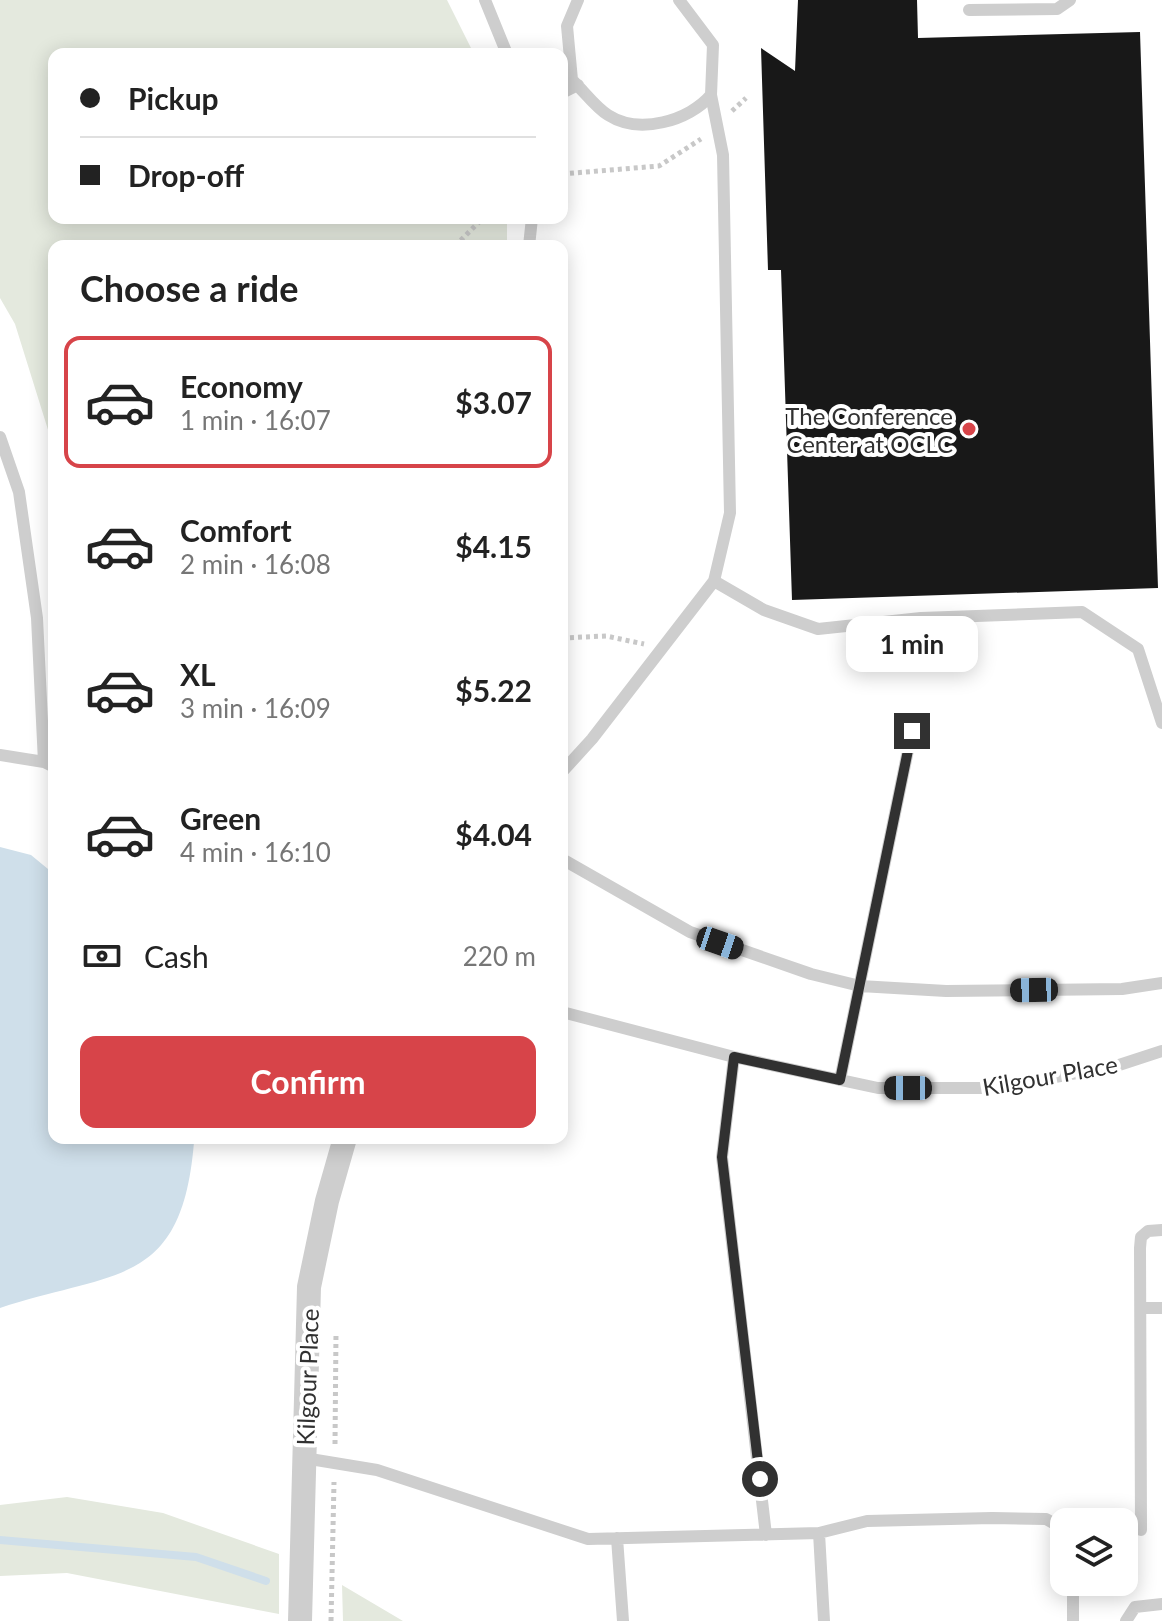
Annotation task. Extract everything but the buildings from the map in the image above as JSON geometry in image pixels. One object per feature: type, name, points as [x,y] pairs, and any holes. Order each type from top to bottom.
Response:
[{"type":"street","name":"Kilgour Place","points":[[300,1621],[309,1287],[327,1201],[343,1144]]},
{"type":"lane","points":[[485,0],[505,48]]},
{"type":"lane","points":[[578,0],[567,26],[572,80],[609,116],[646,127],[700,109],[711,95]]},
{"type":"lane","points":[[568,765],[592,739],[714,581],[730,513],[723,155],[711,95],[713,45],[679,0]]},
{"type":"lane","points":[[969,10],[1057,9],[1070,0]]},
{"type":"lane","points":[[568,90],[578,85]]},
{"type":"lane","points":[[0,437],[19,492],[37,618],[48,752]]},
{"type":"lane","points":[[714,581],[764,610],[818,629],[921,618],[1082,612],[1138,649],[1162,723]]},
{"type":"lane","points":[[840,1080],[912,731]]},
{"type":"lane","points":[[0,755],[48,764]]},
{"type":"lane","points":[[568,862],[690,932],[811,974],[860,986],[946,991],[1122,989],[1162,983]]},
{"type":"lane","name":"Kilgour Place","points":[[568,1014],[734,1057],[878,1088],[997,1088],[1119,1065],[1162,1051]]},
{"type":"lane","points":[[734,1057],[722,1157],[766,1535]]},
{"type":"lane","points":[[1141,1530],[1141,1237],[1148,1231],[1162,1230]]},
{"type":"lane","points":[[1141,1308],[1162,1308]]},
{"type":"lane","points":[[304,1458],[377,1470],[588,1539],[819,1533],[867,1521],[992,1518],[1050,1521]]},
{"type":"lane","points":[[819,1533],[824,1621]]},
{"type":"lane","points":[[617,1538],[623,1621]]},
{"type":"lane","points":[[1073,1596],[1073,1621]]},
{"type":"lane","points":[[1126,1621],[1135,1607],[1162,1604]]},
{"type":"path","points":[[568,174],[659,166],[699,141],[746,98]]},
{"type":"path","points":[[461,240],[477,224]]},
{"type":"path","points":[[568,638],[606,636],[662,648]]},
{"type":"shaded area","points":[[0,0],[447,0],[471,48],[48,48],[48,224],[507,224],[507,240],[48,240],[48,430],[15,324],[0,298]]},
{"type":"shaded area","points":[[0,847],[31,855],[48,869],[48,1144],[194,1144],[187,1190],[175,1225],[157,1249],[135,1266],[108,1278],[0,1308]]},
{"type":"shaded area","points":[[67,1497],[163,1513],[279,1554],[279,1614],[67,1573],[0,1576],[0,1505]]},
{"type":"shaded area","points":[[342,1585],[403,1621],[343,1621]]},
{"type":"waterway","points":[[0,1540],[196,1557],[266,1581]]},
{"type":"place","name":"The Conference Center at OCLC","points":[[969,429]]},
{"type":"route","points":[[760,1479],[722,1157],[730,1074],[734,1057],[840,1080],[912,731]]}]
